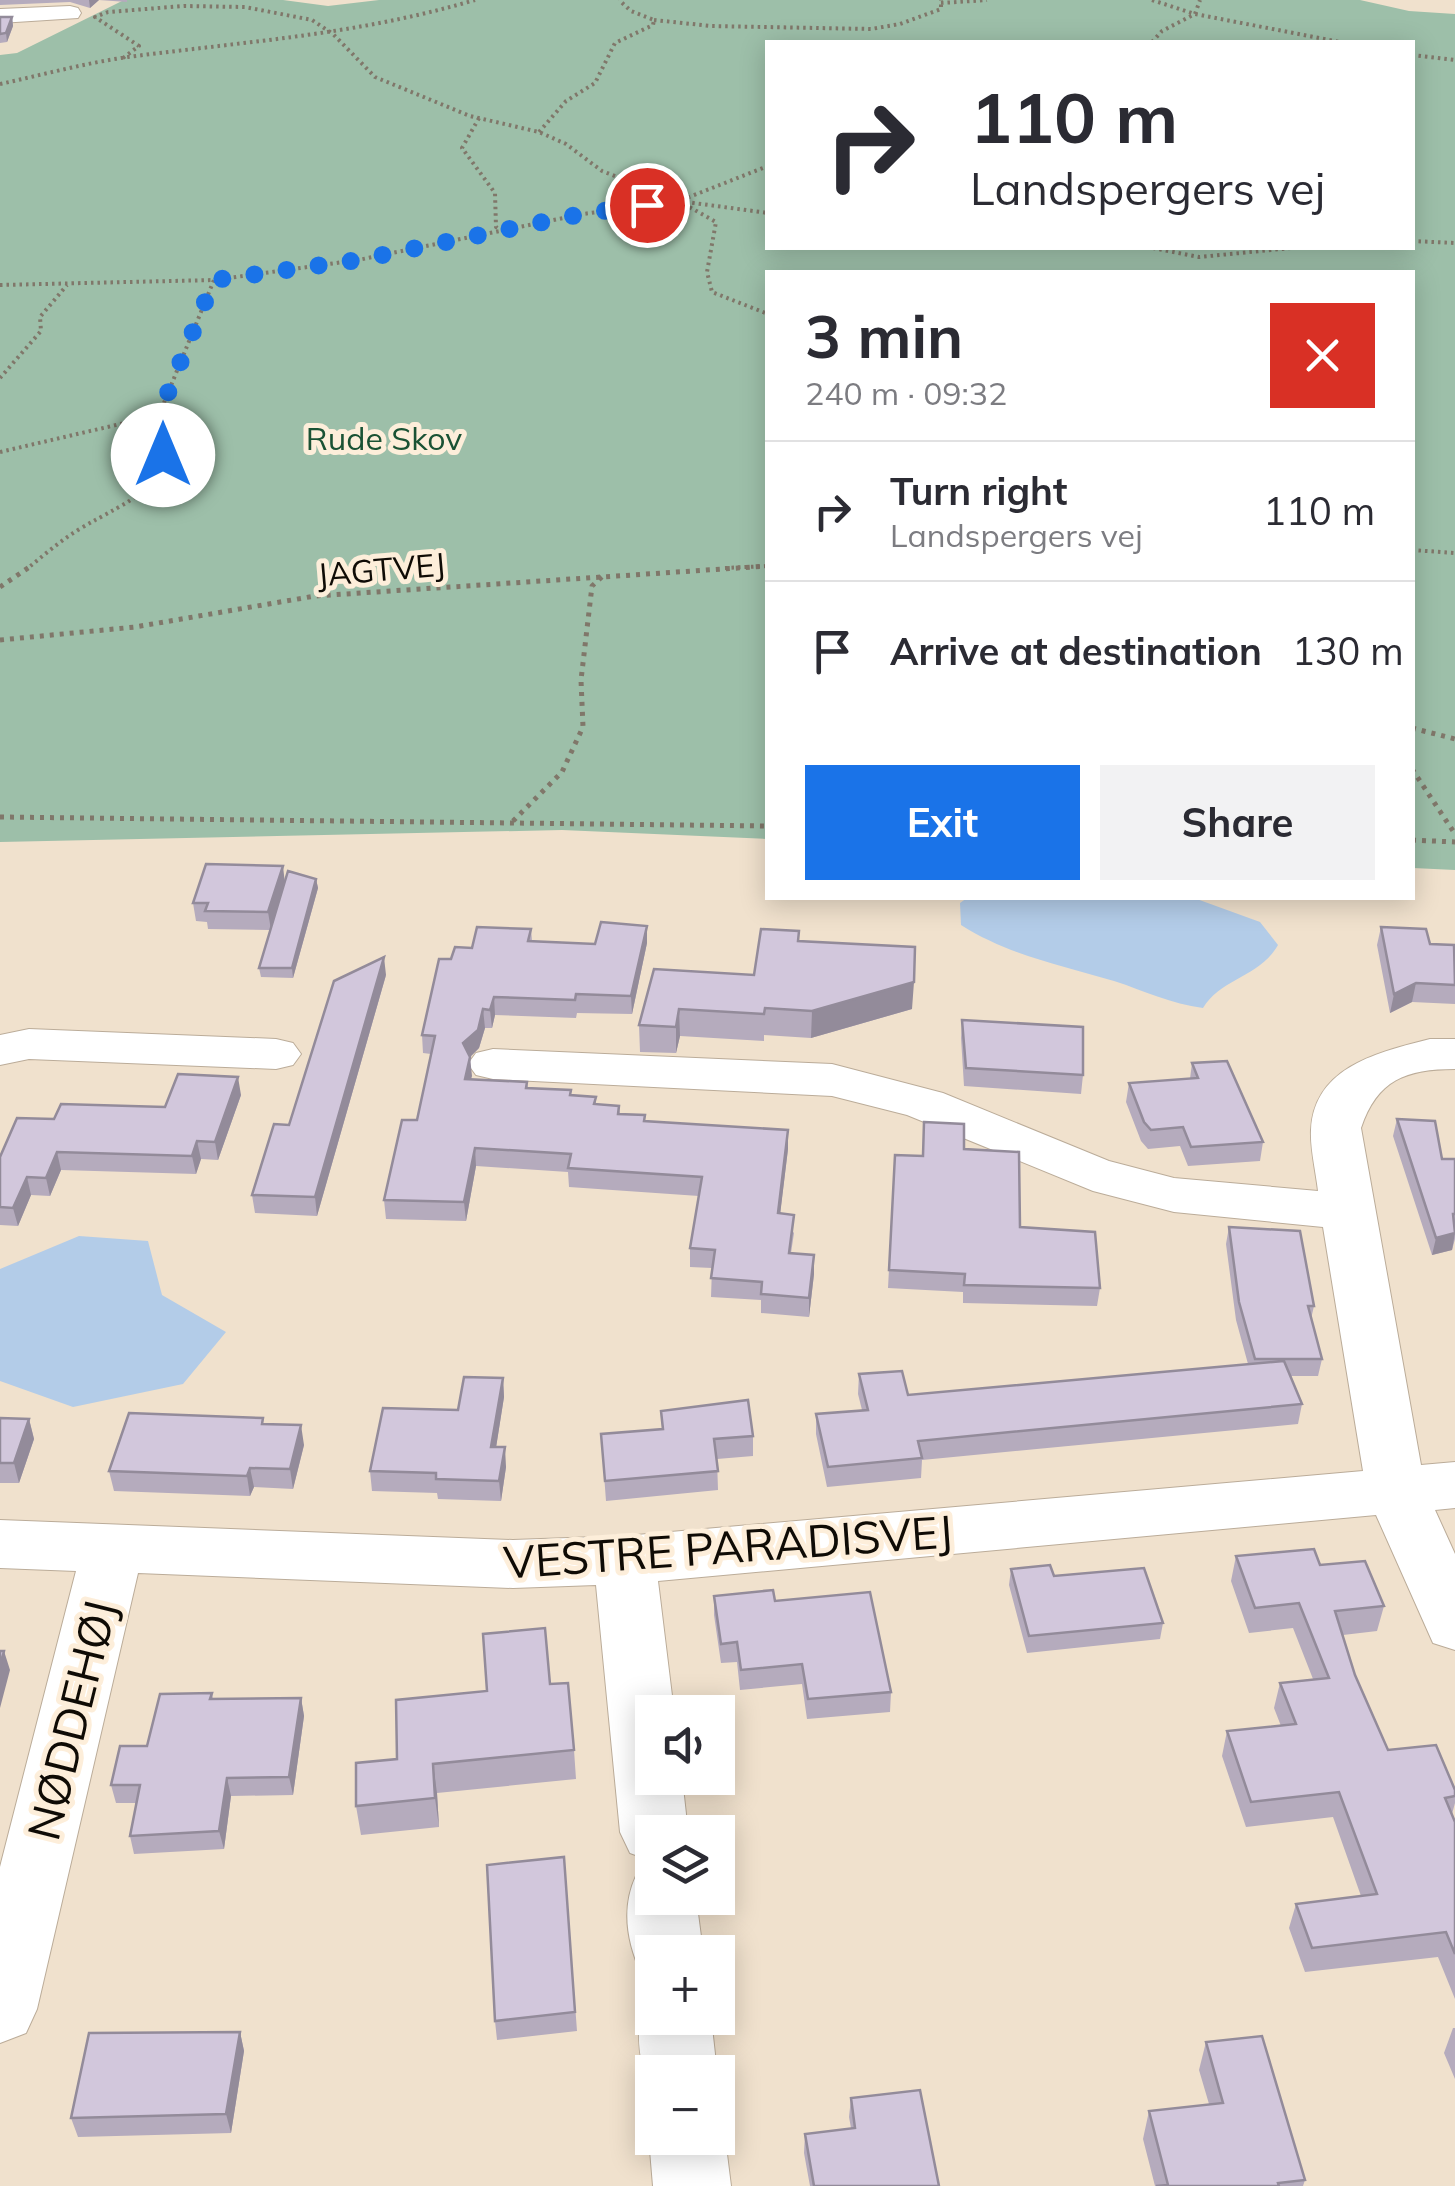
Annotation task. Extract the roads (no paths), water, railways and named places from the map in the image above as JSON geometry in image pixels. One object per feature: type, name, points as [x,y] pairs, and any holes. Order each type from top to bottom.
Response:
[{"type":"street","points":[[0,16],[70,14]]},
{"type":"street","points":[[0,1050],[28,1044],[276,1054]]},
{"type":"street","points":[[1455,1054],[1430,1054],[1378,1069],[1348,1092],[1336,1128],[1346,1212],[1396,1490],[1455,1625]]},
{"type":"street","points":[[493,1064],[832,1080],[925,1104],[1093,1174],[1174,1195],[1346,1212]]},
{"type":"street","name":"VESTRE PARADISVEJ","points":[[0,1544],[513,1564],[625,1560],[1455,1485]]},
{"type":"street","name":"NØDDEHØJ","points":[[0,2009],[114,1548]]},
{"type":"street","points":[[625,1560],[652,1815]]},
{"type":"street","points":[[689,2155],[692,2186]]},
{"type":"water","points":[[1200,900],[1260,922],[1278,945],[1261,964],[1220,990],[1203,1008],[997,944],[961,925],[960,903]]},
{"type":"water","points":[[79,1236],[148,1241],[162,1295],[226,1332],[183,1384],[73,1407],[0,1381],[0,1269]]},
{"type":"park label","name":"Rude Skov","points":[[384,438]]}]
